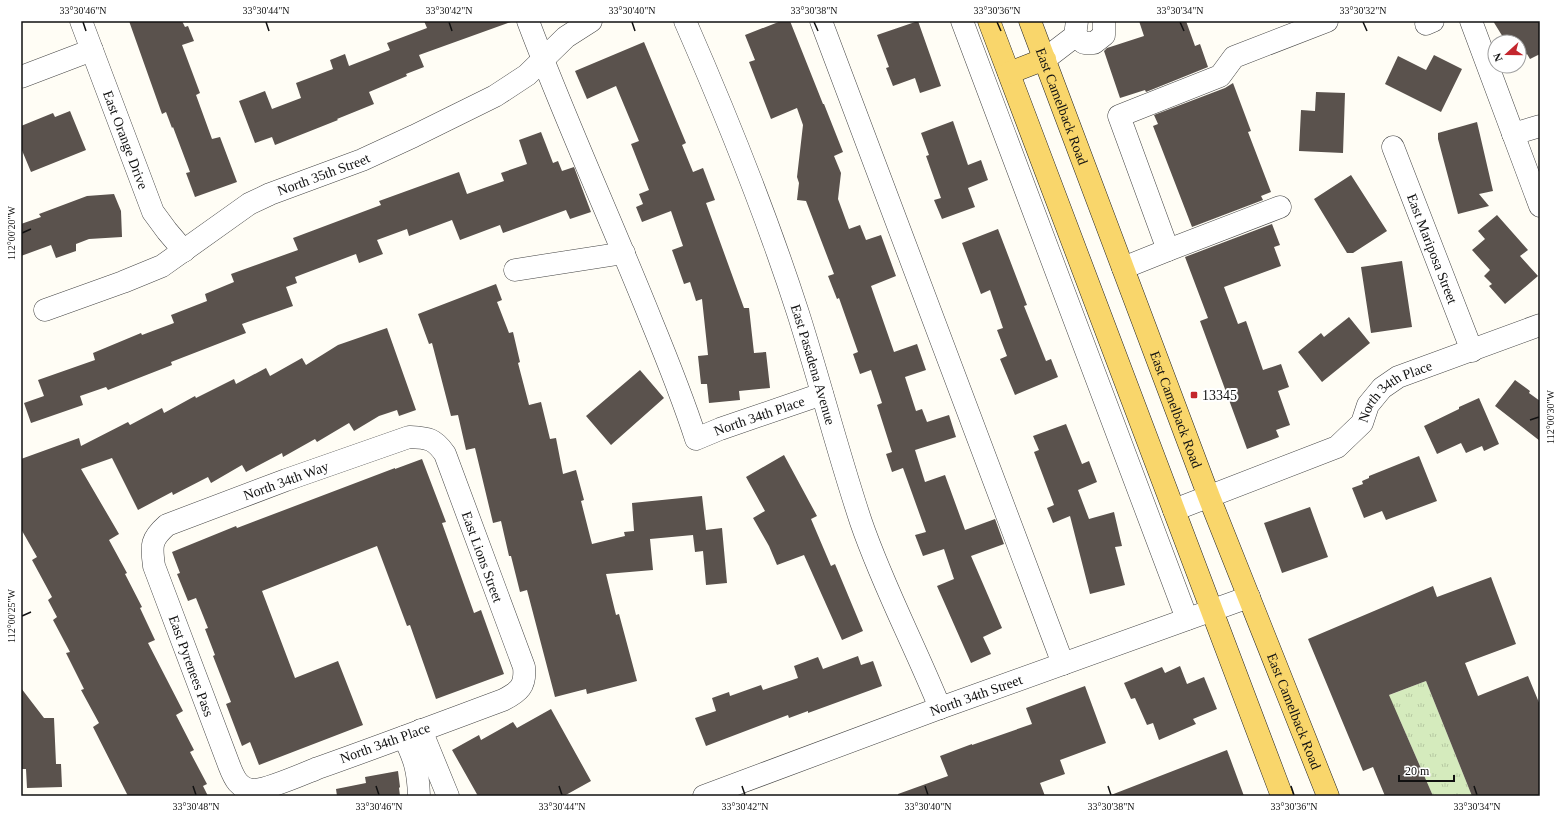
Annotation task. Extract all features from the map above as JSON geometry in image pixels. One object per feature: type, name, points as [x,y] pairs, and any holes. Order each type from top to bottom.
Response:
[{"type":"main road","points":[[989,21],[1282,796]]},
{"type":"main road","name":"East Camelback Road","points":[[1030,21],[1209,497],[1328,796]]},
{"type":"main road","points":[[1009,73],[1044,59]]},
{"type":"street","name":"East Orange Drive","points":[[81,21],[153,212],[184,251]]},
{"type":"street","points":[[515,270],[624,253],[528,21]]},
{"type":"street","name":"North 35th Street","points":[[45,310],[162,266],[249,204],[270,194],[362,160],[495,96],[527,75],[566,37],[591,21]]},
{"type":"street","name":"East Pasadena Avenue","points":[[685,21],[745,166],[798,313],[843,465],[880,572],[940,708]]},
{"type":"street","points":[[821,21],[1063,664]]},
{"type":"street","points":[[962,21],[1187,619]]},
{"type":"street","points":[[1044,59],[1076,28],[1084,43],[1094,43],[1104,35],[1104,21]]},
{"type":"street","points":[[1161,253],[1119,116],[1220,76],[1234,57],[1327,21]]},
{"type":"street","points":[[1471,21],[1540,206]]},
{"type":"street","points":[[21,77],[92,50]]},
{"type":"street","points":[[985,83],[1009,73]]},
{"type":"street","points":[[1513,134],[1540,126]]},
{"type":"street","name":"East Mariposa Street","points":[[1393,147],[1472,351]]},
{"type":"street","points":[[1123,268],[1280,208]]},
{"type":"street","name":"North 34th Place","points":[[624,253],[685,404],[696,439],[720,429],[822,394]]},
{"type":"street","name":"North 34th Place","points":[[1174,510],[1337,447],[1362,423],[1368,406],[1382,388],[1398,377],[1540,325]]},
{"type":"street","name":"North 34th Way","points":[[153,540],[167,525],[271,486],[409,437],[425,438]]},
{"type":"street","name":"East Lions Street","points":[[425,438],[438,444],[444,454],[524,667],[525,676],[523,685]]},
{"type":"street","name":"East Pyrenees Pass","points":[[153,540],[152,550],[154,566],[228,765],[235,780],[242,788]]},
{"type":"street","name":"North 34th Street","points":[[704,796],[940,708],[1249,597]]},
{"type":"street","name":"North 34th Place","points":[[242,788],[255,790],[266,787],[503,700],[514,695],[523,685]]},
{"type":"street","points":[[412,733],[418,775],[419,796]]},
{"type":"street","points":[[412,733],[448,796]]},
{"type":"green space","points":[[1426,681],[1472,796],[1433,796],[1399,718],[1379,699]]},
{"type":"building","points":[[129,21],[182,21],[185,27],[188,26],[194,41],[182,45],[200,93],[196,95],[212,139],[220,137],[237,182],[195,197],[186,173],[190,172],[166,112],[162,114]]},
{"type":"building","points":[[424,21],[511,22],[419,55],[424,67],[369,92],[374,104],[275,145],[272,137],[255,143],[239,101],[265,91],[272,109],[301,98],[296,83],[333,69],[330,60],[345,54],[349,66],[390,50],[387,43],[427,28]]},
{"type":"building","points":[[781,21],[790,21],[843,152],[834,156],[841,173],[838,199],[849,229],[860,225],[866,240],[881,235],[896,276],[871,286],[894,352],[917,344],[926,370],[905,377],[916,411],[922,409],[927,422],[949,415],[956,437],[915,450],[925,482],[945,475],[965,530],[995,519],[1004,544],[971,556],[1002,628],[983,637],[991,654],[971,663],[937,586],[954,579],[944,549],[923,556],[915,535],[926,532],[903,468],[892,472],[886,454],[892,452],[877,405],[882,403],[871,370],[860,374],[853,354],[858,352],[839,298],[837,299],[828,276],[834,274],[806,201],[797,200],[799,183],[797,177],[803,125],[797,108],[771,119],[749,62],[755,60],[745,35]]},
{"type":"building","points":[[918,21],[941,86],[920,93],[915,78],[893,86],[886,68],[889,67],[877,35]]},
{"type":"building","points":[[1139,21],[1186,21],[1195,46],[1200,44],[1208,67],[1146,92],[1145,90],[1120,98],[1104,51],[1107,48],[1144,36]]},
{"type":"building","points":[[1493,21],[1540,21],[1540,54],[1530,59],[1527,54],[1527,34],[1501,34]]},
{"type":"building","points":[[644,42],[686,143],[682,145],[693,172],[703,168],[715,200],[706,203],[744,308],[749,308],[754,353],[766,352],[770,388],[739,391],[740,400],[709,403],[707,384],[701,384],[698,356],[708,355],[702,299],[696,301],[690,282],[684,284],[672,250],[683,246],[671,211],[642,222],[636,207],[643,204],[639,194],[649,190],[631,144],[639,141],[616,86],[587,99],[575,71]]},
{"type":"building","points":[[1434,55],[1462,69],[1441,112],[1385,84],[1398,56],[1426,70]]},
{"type":"building","points":[[1233,83],[1251,131],[1248,132],[1271,192],[1261,196],[1263,200],[1192,227],[1153,126],[1158,124],[1154,115],[1225,88]]},
{"type":"building","points":[[1316,92],[1345,93],[1343,153],[1299,151],[1301,110],[1315,111]]},
{"type":"building","points":[[70,111],[86,150],[31,172],[21,148],[21,126],[53,113],[55,117]]},
{"type":"building","points":[[953,121],[968,165],[981,160],[988,180],[968,188],[975,207],[942,219],[934,200],[941,198],[926,156],[929,155],[921,133]]},
{"type":"building","points":[[1477,122],[1493,191],[1479,194],[1489,206],[1458,214],[1438,139],[1438,133]]},
{"type":"building","points":[[541,132],[553,163],[558,161],[562,171],[574,167],[591,212],[570,219],[566,210],[503,233],[500,225],[460,240],[452,220],[409,236],[407,229],[377,240],[383,254],[359,263],[356,254],[295,277],[297,283],[286,287],[293,306],[242,324],[246,333],[171,362],[172,365],[108,390],[106,387],[80,396],[83,405],[31,423],[24,403],[44,396],[38,380],[95,360],[93,353],[141,333],[142,335],[174,323],[171,315],[207,301],[205,294],[234,282],[231,274],[298,250],[293,238],[381,205],[379,201],[459,172],[467,194],[504,181],[501,173],[527,164],[519,140]]},
{"type":"building","points":[[1351,175],[1387,231],[1353,253],[1347,253],[1314,199]]},
{"type":"building","points":[[114,194],[121,211],[122,237],[89,239],[76,244],[76,251],[56,258],[51,245],[21,256],[21,224],[41,217],[39,214],[87,196]]},
{"type":"building","points":[[1497,215],[1528,250],[1520,256],[1538,276],[1505,304],[1489,286],[1492,284],[1484,276],[1490,270],[1472,250],[1485,239],[1478,231]]},
{"type":"building","points":[[1272,224],[1280,245],[1274,247],[1281,266],[1224,287],[1238,324],[1246,321],[1263,370],[1281,364],[1289,387],[1278,391],[1290,425],[1276,430],[1279,437],[1247,449],[1200,321],[1208,318],[1185,257]]},
{"type":"building","points":[[998,229],[1027,305],[1024,306],[1046,361],[1051,359],[1058,377],[1015,395],[1000,359],[1007,356],[997,330],[1003,328],[990,290],[981,294],[962,243]]},
{"type":"building","points":[[1402,261],[1412,327],[1371,333],[1361,267]]},
{"type":"building","points":[[496,284],[502,300],[497,302],[509,333],[513,332],[520,362],[518,363],[529,405],[541,402],[550,439],[556,438],[563,474],[576,470],[584,500],[581,501],[592,544],[625,536],[624,532],[634,531],[632,503],[702,496],[706,530],[722,528],[727,583],[706,585],[703,551],[695,552],[693,535],[650,539],[653,570],[606,574],[616,615],[619,614],[637,681],[587,694],[586,689],[555,697],[527,590],[520,592],[511,556],[509,556],[501,521],[493,523],[475,448],[466,450],[458,415],[451,416],[432,343],[429,344],[418,314]]},
{"type":"building","points":[[1349,317],[1370,343],[1322,382],[1298,352],[1321,333],[1324,337]]},
{"type":"building","points":[[387,328],[416,410],[399,416],[397,410],[379,416],[354,431],[349,423],[317,442],[315,439],[283,457],[282,453],[246,472],[242,465],[211,483],[208,477],[173,495],[172,492],[138,510],[112,458],[81,469],[119,534],[109,540],[127,573],[125,574],[142,607],[140,608],[155,640],[148,643],[183,711],[176,715],[194,750],[190,752],[207,784],[203,786],[208,796],[128,796],[93,727],[99,723],[81,690],[84,689],[66,653],[70,652],[53,620],[57,617],[48,600],[52,597],[32,560],[37,557],[21,529],[21,459],[79,438],[81,446],[128,422],[130,425],[162,408],[164,413],[195,396],[196,398],[234,379],[236,384],[266,368],[270,376],[302,358],[306,365],[338,345]]},
{"type":"building","points":[[640,370],[664,398],[611,445],[586,416]]},
{"type":"building","points":[[1515,380],[1530,391],[1529,393],[1540,401],[1540,441],[1495,406]]},
{"type":"building","points":[[1479,398],[1499,444],[1484,451],[1482,446],[1466,453],[1461,443],[1437,454],[1424,426]]},
{"type":"building","points":[[1066,424],[1082,464],[1089,461],[1097,482],[1078,490],[1089,519],[1114,512],[1122,546],[1115,547],[1125,585],[1090,594],[1070,516],[1053,523],[1047,508],[1054,505],[1034,452],[1039,450],[1033,436]]},
{"type":"building","points":[[784,455],[817,516],[811,519],[831,566],[835,564],[863,631],[842,640],[804,555],[777,565],[769,546],[753,518],[765,511],[746,477]]},
{"type":"building","points":[[1419,456],[1437,501],[1386,520],[1382,511],[1364,518],[1352,488],[1363,484],[1362,481],[1369,478],[1369,476]]},
{"type":"building","points":[[422,459],[446,522],[442,523],[474,613],[481,610],[504,674],[436,699],[410,625],[407,626],[377,546],[262,591],[295,678],[338,661],[363,725],[259,765],[250,742],[242,746],[226,704],[231,702],[213,656],[215,655],[205,629],[208,628],[196,598],[188,601],[177,574],[180,573],[172,552],[236,526],[237,528]]},
{"type":"building","points":[[1310,507],[1328,557],[1282,573],[1264,523]]},
{"type":"building","points":[[1491,577],[1516,644],[1465,663],[1478,696],[1528,676],[1540,705],[1540,796],[1472,796],[1426,681],[1389,695],[1433,796],[1385,796],[1373,767],[1363,771],[1308,639],[1433,586],[1437,597]]},
{"type":"building","points":[[858,656],[861,665],[873,661],[882,686],[808,713],[808,711],[789,718],[788,715],[706,746],[695,718],[716,711],[712,698],[729,692],[730,696],[761,685],[763,690],[798,678],[794,666],[818,657],[823,669]]},
{"type":"building","points":[[1180,666],[1187,684],[1204,677],[1217,709],[1193,719],[1196,724],[1159,740],[1153,723],[1147,725],[1135,698],[1131,699],[1124,683],[1162,667],[1165,673]]},
{"type":"building","points":[[1085,686],[1106,743],[1060,760],[1065,774],[1040,783],[1045,796],[898,796],[898,794],[948,776],[940,756],[1032,724],[1026,708]]},
{"type":"building","points":[[21,688],[44,718],[54,718],[56,764],[61,764],[62,787],[27,788],[26,769],[21,769]]},
{"type":"building","points":[[551,709],[591,781],[564,796],[478,796],[452,750],[479,735],[481,740],[513,722],[517,728]]},
{"type":"building","points":[[1227,750],[1244,796],[1111,796],[1111,795]]},
{"type":"building","points":[[398,771],[400,796],[337,796],[336,789],[366,783],[365,777]]},
{"type":"place","name":"13345","points":[[1194,395]]}]
